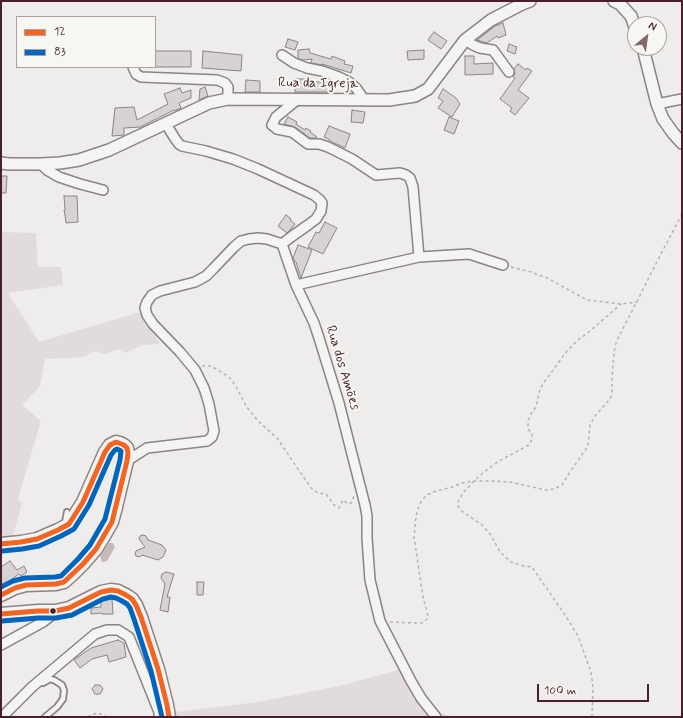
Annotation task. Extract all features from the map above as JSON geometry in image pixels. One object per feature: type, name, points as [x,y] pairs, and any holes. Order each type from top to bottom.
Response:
[{"type":"main road","points":[[1,544],[37,540],[69,524],[83,502],[105,452],[110,445],[116,442],[127,448],[127,461],[112,522],[96,549],[64,582],[56,584],[26,585],[15,588],[1,595]]},
{"type":"main road","points":[[1,614],[55,611],[69,608],[101,592],[111,590],[126,595],[132,599],[142,617],[158,669],[167,705],[168,717]]},
{"type":"street","name":"Rua da Igreja","points":[[1,163],[41,164],[79,160],[109,150],[210,103],[228,99],[389,100],[415,96],[428,89],[465,40],[490,20],[530,1]]},
{"type":"street","points":[[614,1],[620,4],[631,16]]},
{"type":"street","points":[[465,40],[480,48],[493,50],[509,72]]},
{"type":"street","points":[[282,55],[308,68],[340,77],[356,88],[363,100]]},
{"type":"street","points":[[645,56],[657,104],[663,119],[673,134],[682,143]]},
{"type":"street","points":[[133,68],[136,74],[141,77],[217,80],[225,83],[228,87],[228,99]]},
{"type":"street","points":[[298,99],[276,116],[272,125],[277,129],[292,132],[308,144],[319,144],[328,147],[352,159],[376,175],[400,173],[410,178],[419,257]]},
{"type":"street","points":[[657,104],[682,99]]},
{"type":"street","points":[[127,461],[147,448],[207,441],[212,437],[214,431],[209,404],[204,388],[195,370],[180,352],[152,324],[147,316],[145,308],[152,295],[160,291],[195,282],[206,276],[241,241],[258,238],[267,239],[282,244],[316,219],[321,211],[322,203],[314,195],[258,169],[233,159],[182,146],[179,144],[166,124]]},
{"type":"street","points":[[41,164],[47,170],[59,177],[103,190]]},
{"type":"street","name":"Rua dos Amões","points":[[282,244],[296,285],[314,323],[339,403],[365,505],[367,516],[370,580],[380,621],[411,681],[421,698],[436,717]]},
{"type":"street","points":[[296,285],[419,257],[469,254],[503,265]]},
{"type":"street","points":[[1,645],[43,622],[52,616],[55,611]]},
{"type":"street","points":[[2,717],[38,682],[95,634],[107,630],[118,630],[129,637],[159,712],[159,717]]},
{"type":"lane","points":[[64,527],[67,512]]},
{"type":"lane","points":[[38,682],[41,684],[50,679],[54,680],[62,685],[64,690],[58,707],[45,717]]},
{"type":"path","points":[[380,621],[414,624],[422,623],[427,619],[428,616],[423,597],[414,537],[416,516],[419,506],[427,495],[462,483],[474,481],[510,482],[546,490],[554,489],[562,485],[588,446],[590,425],[595,416],[610,399],[612,394],[615,346],[682,214]]},
{"type":"path","points":[[503,265],[531,272],[547,278],[587,300],[620,304],[637,302]]},
{"type":"path","points":[[592,717],[593,687],[591,672],[578,636],[567,618],[532,567],[511,562],[500,552],[491,535],[482,525],[463,512],[458,506],[458,502],[463,493],[484,472],[498,461],[529,445],[532,439],[532,434],[528,428],[528,421],[536,407],[540,389],[545,381],[567,351],[620,304]]},
{"type":"path","points":[[195,370],[202,366],[211,366],[230,379],[238,390],[246,406],[258,422],[277,438],[311,488],[318,493],[326,494],[334,505],[339,508],[344,500],[348,504],[351,503],[354,496],[362,493]]},
{"type":"path","points":[[88,717],[94,713],[98,713],[107,717]]},
{"type":"shaded area","points":[[1,232],[36,233],[38,267],[61,267],[63,285],[8,293],[39,342],[140,312],[160,344],[142,345],[125,353],[118,349],[106,354],[95,351],[84,357],[45,359],[40,386],[22,405],[41,421],[18,499],[22,503],[13,536],[1,537]]},
{"type":"shaded area","points":[[109,543],[113,543],[115,547],[107,561],[103,562],[101,561],[100,557]]},
{"type":"shaded area","points":[[399,670],[420,707],[454,717],[176,717],[176,712],[258,702],[339,686]]},
{"type":"building","points":[[503,23],[506,35],[498,38],[497,36],[487,43],[477,40],[495,26]]},
{"type":"building","points":[[434,32],[447,41],[441,49],[428,40]]},
{"type":"building","points":[[288,39],[298,42],[295,50],[285,47]]},
{"type":"building","points":[[509,44],[517,47],[515,54],[507,51]]},
{"type":"building","points":[[309,49],[310,53],[331,59],[332,56],[345,61],[344,64],[353,66],[351,73],[322,64],[311,63],[312,59],[302,60],[298,58],[298,50]]},
{"type":"building","points":[[424,50],[424,59],[408,60],[407,51]]},
{"type":"building","points":[[156,51],[191,51],[191,67],[156,67]]},
{"type":"building","points":[[203,51],[242,55],[241,71],[202,68]]},
{"type":"building","points":[[465,56],[474,56],[474,64],[493,63],[493,74],[465,75]]},
{"type":"building","points":[[518,64],[526,70],[527,68],[532,71],[518,90],[529,98],[515,115],[510,111],[512,108],[500,99],[515,78],[513,76],[515,74],[514,69]]},
{"type":"building","points":[[295,79],[305,79],[309,80],[309,82],[327,82],[327,86],[333,86],[333,92],[295,92]]},
{"type":"building","points":[[246,80],[260,81],[260,92],[245,92]]},
{"type":"building","points":[[205,87],[208,96],[199,100],[200,89]]},
{"type":"building","points":[[180,88],[182,93],[191,90],[191,98],[179,103],[181,108],[140,127],[124,128],[124,135],[112,136],[115,108],[134,107],[137,120],[168,104],[164,94]]},
{"type":"building","points":[[443,89],[456,98],[460,104],[452,117],[438,108],[443,101],[438,98]]},
{"type":"building","points":[[352,110],[365,112],[363,123],[351,122]]},
{"type":"building","points":[[288,117],[297,122],[296,124],[305,130],[306,128],[311,131],[310,132],[317,137],[310,138],[295,127],[284,124]]},
{"type":"building","points":[[449,117],[459,121],[454,134],[444,130]]},
{"type":"building","points":[[329,126],[350,134],[345,148],[324,137]]},
{"type":"building","points":[[1,176],[7,176],[6,193],[1,193]]},
{"type":"building","points":[[64,196],[77,196],[78,222],[66,223]]},
{"type":"building","points":[[286,215],[295,224],[287,233],[278,226]]},
{"type":"building","points":[[325,222],[337,228],[323,254],[308,247],[316,232],[319,233]]},
{"type":"building","points":[[298,245],[312,250],[301,278],[296,262],[293,258]]},
{"type":"building","points":[[140,536],[146,536],[148,540],[162,545],[166,550],[163,557],[158,560],[142,555],[140,557],[136,556],[136,551],[145,547],[139,539]]},
{"type":"building","points":[[10,561],[17,570],[24,566],[27,572],[21,576],[19,574],[1,587],[1,567]]},
{"type":"building","points":[[166,572],[174,574],[167,597],[170,597],[168,612],[160,610],[165,584],[161,578],[162,574]]},
{"type":"building","points":[[197,582],[204,582],[203,595],[197,595]]},
{"type":"building","points":[[112,598],[113,614],[91,614],[91,608],[101,607],[101,601]]},
{"type":"building","points":[[118,640],[124,643],[126,657],[109,662],[107,655],[92,659],[80,668],[74,660],[91,648]]},
{"type":"building","points":[[95,685],[100,685],[103,689],[100,694],[95,694],[92,689]]},
{"type":"transit line","name":"12","points":[[1,544],[37,539],[69,524],[83,502],[105,452],[110,445],[116,442],[127,448],[127,461],[112,522],[96,549],[64,582],[56,584],[26,585],[15,588],[1,595]]},
{"type":"transit line","name":"83","points":[[1,587],[13,581],[25,578],[61,576],[78,559],[90,545],[105,519],[121,451],[117,449],[111,455],[89,505],[74,529],[39,546],[2,551]]},
{"type":"transit line","name":"12","points":[[1,614],[55,611],[69,608],[101,592],[111,590],[118,591],[126,595],[132,599],[141,617],[158,669],[169,717]]},
{"type":"transit line","name":"83","points":[[2,621],[56,618],[72,615],[103,599],[111,597],[122,601],[130,608],[134,619],[151,671],[162,717]]}]
